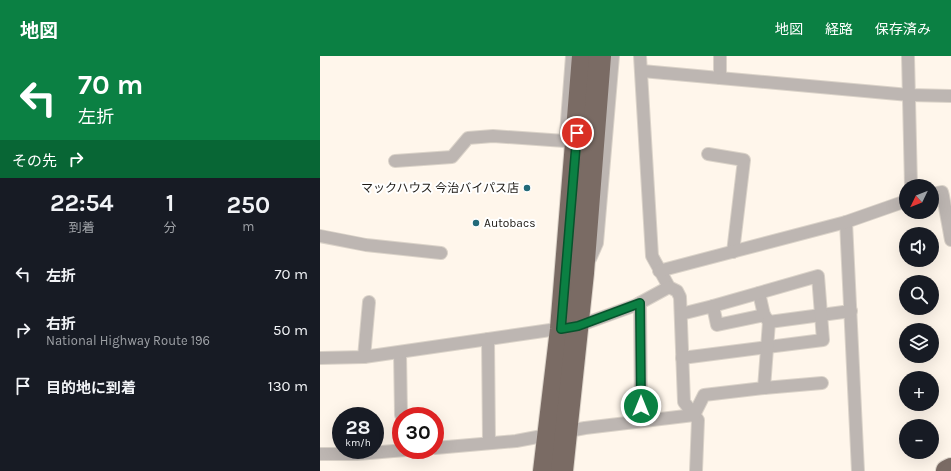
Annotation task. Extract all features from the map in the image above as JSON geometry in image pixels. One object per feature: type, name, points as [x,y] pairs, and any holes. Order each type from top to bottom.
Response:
[{"type":"highway","points":[[544,471],[557,434],[570,327],[589,86],[583,56]]},
{"type":"highway","points":[[589,86],[600,56]]},
{"type":"highway","points":[[557,434],[562,471]]},
{"type":"highway","points":[[947,471],[951,470]]},
{"type":"street","points":[[572,56],[558,238],[575,272],[597,243],[613,56]]},
{"type":"street","points":[[640,56],[652,256],[669,287],[677,292],[680,297],[684,402],[698,420],[696,471]]},
{"type":"street","points":[[720,56],[720,78]]},
{"type":"street","points":[[908,56],[911,179]]},
{"type":"street","points":[[642,71],[909,95],[951,96]]},
{"type":"street","points":[[395,161],[452,157],[468,138],[493,136],[565,141]]},
{"type":"street","points":[[708,154],[744,160],[733,252]]},
{"type":"street","points":[[939,193],[942,192],[951,240]]},
{"type":"street","points":[[659,271],[846,222],[899,203]]},
{"type":"street","points":[[846,222],[858,471]]},
{"type":"street","points":[[320,236],[366,245],[441,253]]},
{"type":"street","points":[[681,314],[818,276],[823,340],[682,358]]},
{"type":"street","points":[[320,358],[364,357],[570,327],[640,303],[669,287]]},
{"type":"street","points":[[759,293],[767,318],[767,348],[764,388]]},
{"type":"street","points":[[364,357],[369,302]]},
{"type":"street","points":[[640,303],[641,421]]},
{"type":"street","points":[[712,306],[717,325],[767,318],[820,315],[851,311]]},
{"type":"street","points":[[488,339],[489,443]]},
{"type":"street","points":[[400,352],[401,407]]},
{"type":"street","points":[[694,414],[704,395],[822,383]]},
{"type":"street","points":[[444,447],[516,441],[694,414]]},
{"type":"street","points":[[320,454],[357,454],[392,451]]},
{"type":"place","name":"マックハウス 今治バイパス店","points":[[527,188]]},
{"type":"place","name":"Autobacs","points":[[476,223]]},
{"type":"route","points":[[577,133],[561,329],[578,326],[640,303],[641,406]]}]
